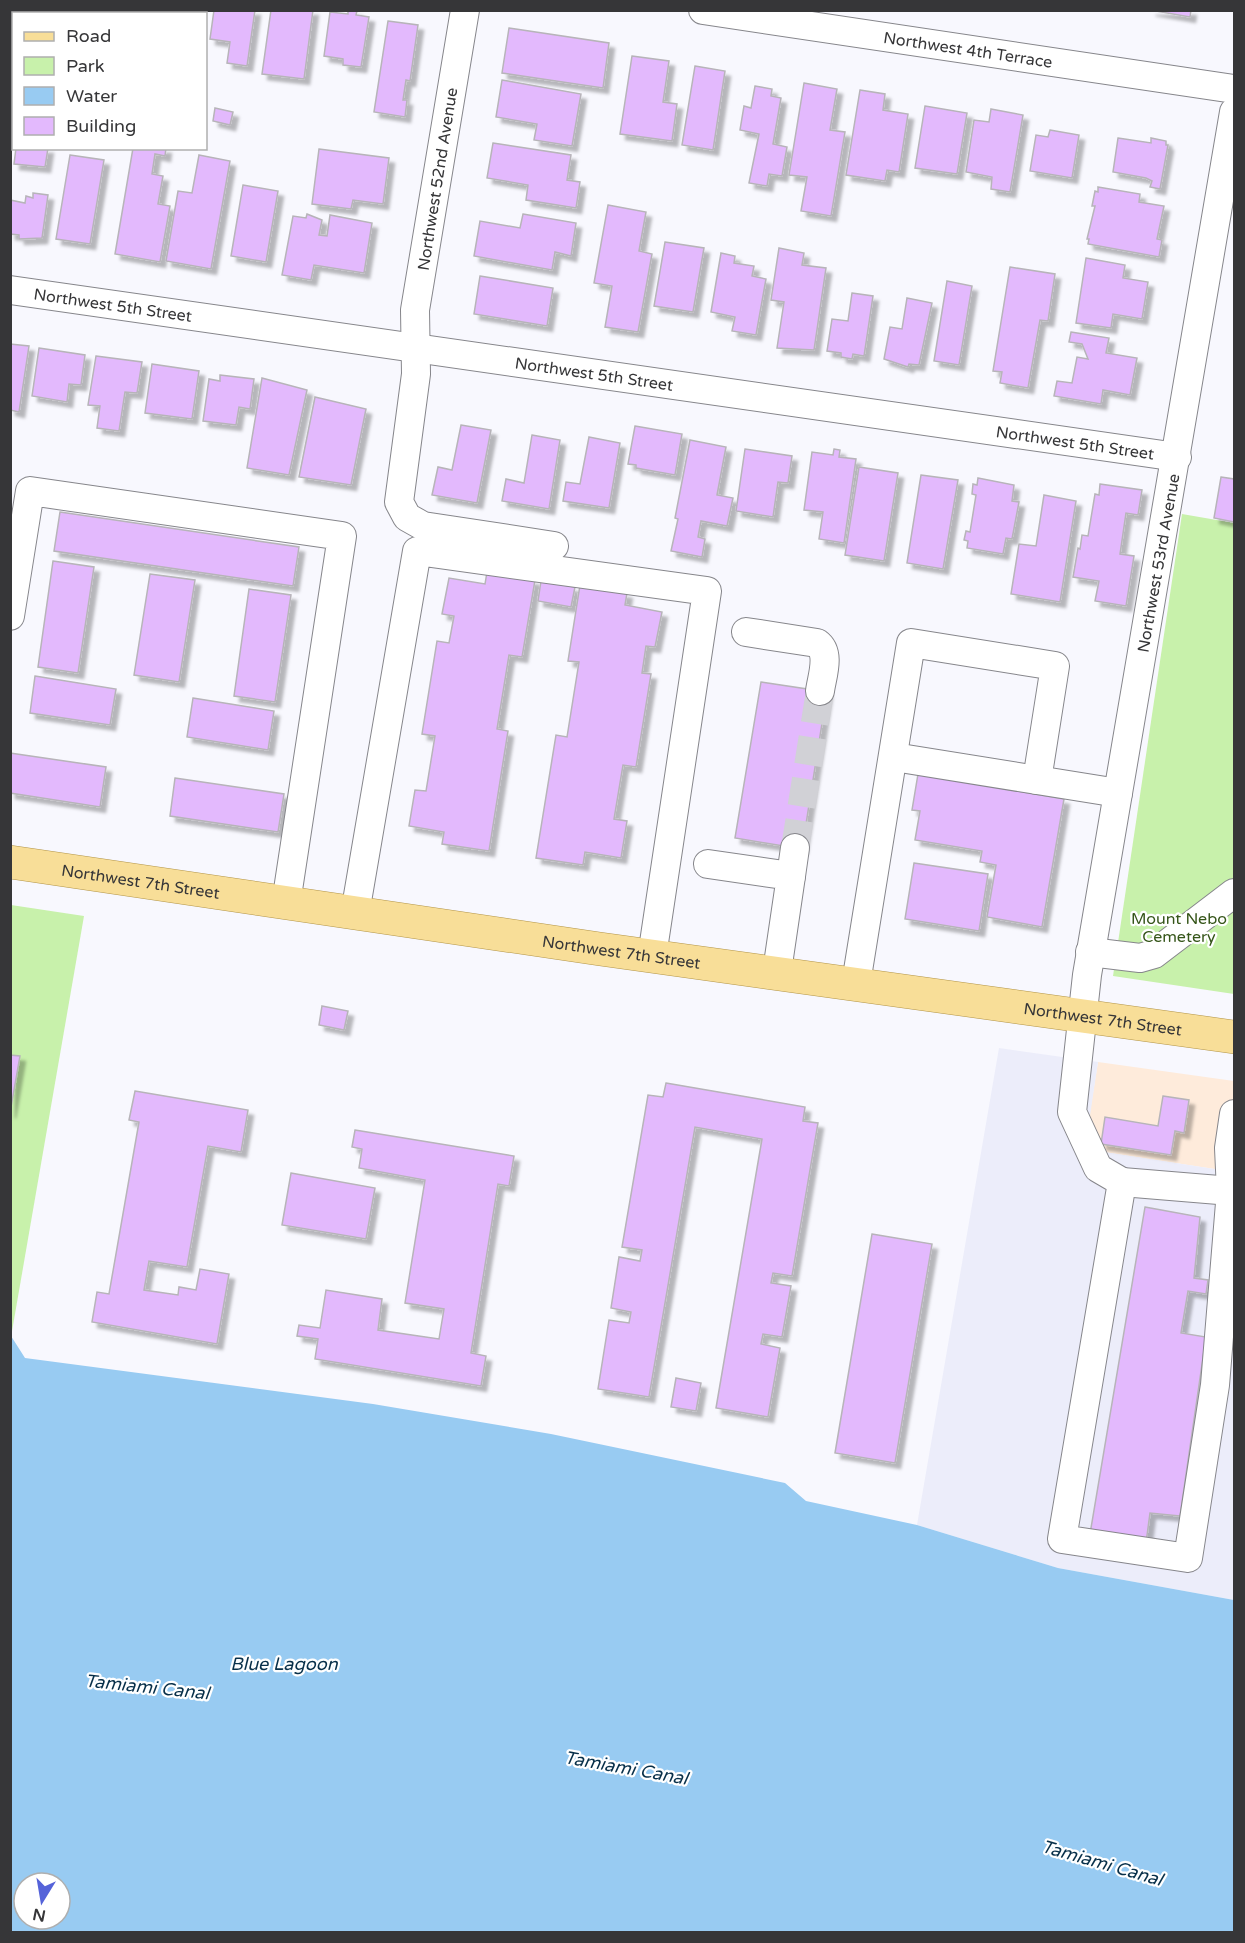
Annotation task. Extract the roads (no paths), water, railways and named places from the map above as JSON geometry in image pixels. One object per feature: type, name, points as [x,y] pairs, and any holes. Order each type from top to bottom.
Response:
[{"type":"main road","name":"Northwest 7th Street","points":[[10,862],[652,956],[777,971],[1234,1037]]},
{"type":"street","name":"Northwest 52nd Avenue","points":[[465,10],[415,310],[416,381],[399,502],[406,517],[423,526],[554,546]]},
{"type":"street","name":"Northwest 4th Terrace","points":[[703,10],[1234,89]]},
{"type":"street","name":"Northwest 53rd Avenue","points":[[1122,1182],[1098,1168],[1072,1112],[1090,952],[1177,457],[1234,112]]},
{"type":"street","name":"Northwest 5th Street","points":[[10,290],[1177,457]]},
{"type":"street","points":[[10,616],[30,491],[342,536],[286,903]]},
{"type":"street","points":[[355,913],[417,551],[707,591],[652,956]]},
{"type":"street","points":[[746,632],[818,643],[825,653],[820,692]]},
{"type":"street","points":[[856,983],[911,644],[1055,666],[1037,780]]},
{"type":"street","points":[[894,757],[1118,793]]},
{"type":"street","points":[[777,971],[795,848]]},
{"type":"street","points":[[708,864],[791,876]]},
{"type":"street","points":[[1090,952],[1140,958],[1154,954],[1234,893]]},
{"type":"street","points":[[1231,1191],[1122,1182],[1062,1539],[1188,1558],[1215,1385],[1231,1191],[1228,1148],[1234,1114]]},
{"type":"water","name":"Blue Lagoon","points":[[11,1336],[25,1358],[373,1404],[551,1434],[785,1483],[806,1501],[917,1525],[1058,1568],[1234,1600],[1234,1932],[11,1932]]},
{"type":"tunnel","points":[[795,848],[820,691]]},
{"type":"park label","name":"Mount Nebo Cemetery","points":[[1179,927]]},
{"type":"water label","name":"Tamiami Canal","points":[[147,1687]]},
{"type":"water label","name":"Tamiami Canal","points":[[626,1768]]},
{"type":"water label","name":"Tamiami Canal","points":[[1102,1863]]}]
